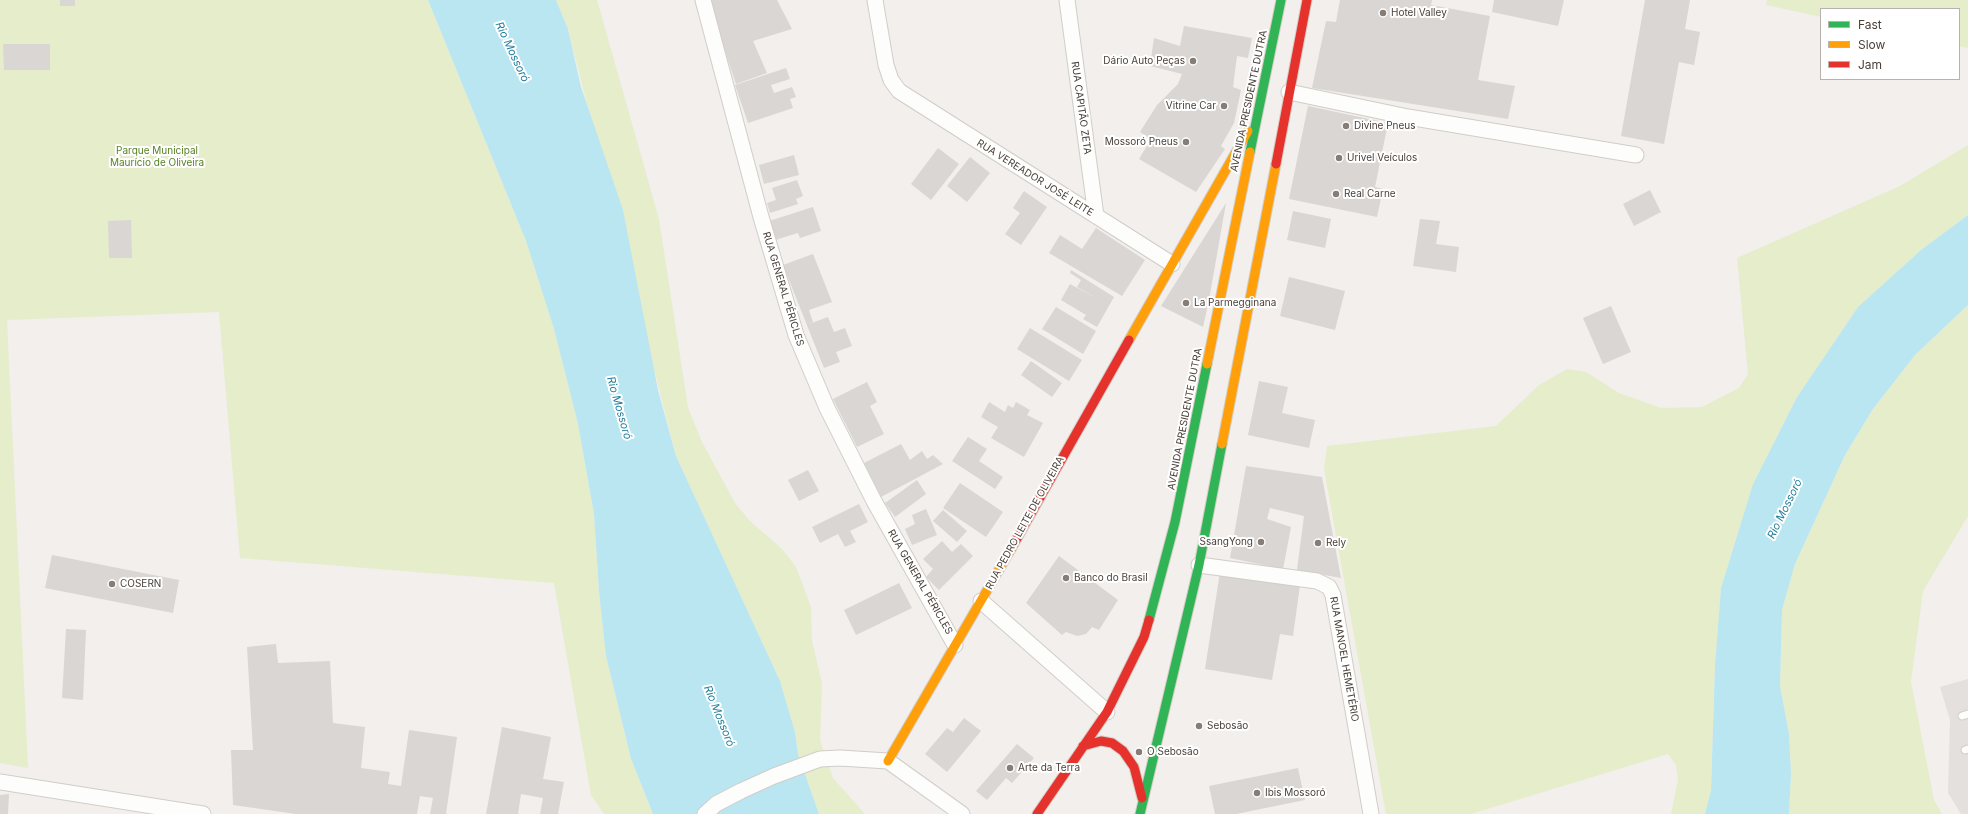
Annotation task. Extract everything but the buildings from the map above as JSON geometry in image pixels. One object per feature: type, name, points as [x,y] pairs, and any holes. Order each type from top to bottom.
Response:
[{"type":"main road","name":"AVENIDA PRESIDENTE DUTRA","points":[[1037,814],[1107,712],[1144,637],[1178,523],[1281,0]]},
{"type":"main road","points":[[1140,814],[1199,565],[1307,0]]},
{"type":"main road","name":"RUA PEDRO LEITE DE OLIVEIRA","points":[[888,761],[981,602],[1258,115]]},
{"type":"main road","points":[[1194,525],[1206,528]]},
{"type":"main road","points":[[1084,746],[1101,741],[1112,743],[1123,750],[1134,767],[1143,803]]},
{"type":"street","name":"RUA GENERAL PÉRICLES","points":[[703,0],[761,217],[796,335],[827,408],[874,501],[955,645]]},
{"type":"street","name":"RUA VEREADOR JOSÉ LEITE","points":[[875,0],[886,65],[891,80],[899,91],[1172,264]]},
{"type":"street","name":"RUA CAPITÃO ZETA","points":[[1067,0],[1096,216]]},
{"type":"street","points":[[1289,92],[1408,117],[1636,155]]},
{"type":"street","name":"RUA MANOEL HEMETÉRIO","points":[[1199,565],[1317,581],[1329,587],[1333,595],[1371,814]]},
{"type":"street","points":[[981,602],[1107,712]]},
{"type":"street","points":[[705,814],[716,804],[741,791],[820,760],[840,758],[888,761],[962,814]]},
{"type":"street","points":[[0,782],[203,814]]},
{"type":"green space","name":"Parque Municipal Maurício de Oliveira","points":[[0,0],[428,0],[526,241],[554,329],[578,424],[594,514],[599,592],[606,656],[631,759],[653,814],[604,814],[591,795],[554,583],[240,558],[219,312],[7,320],[28,768],[0,763]]},
{"type":"green space","points":[[556,0],[597,0],[659,219],[688,408],[702,442],[735,503],[750,521],[782,549],[796,567],[811,607],[812,641],[822,683],[820,740],[833,778],[865,814],[819,814],[798,754],[795,732],[780,681],[676,456],[568,29]]},
{"type":"green space","points":[[1767,0],[1968,0],[1968,48],[1960,46],[1960,8],[1820,8],[1820,17],[1766,5]]},
{"type":"green space","points":[[1968,145],[1968,215],[1921,250],[1858,307],[1797,397],[1753,484],[1721,588],[1715,665],[1711,790],[1705,814],[1671,814],[1678,779],[1676,765],[1668,754],[1471,814],[1386,814],[1324,469],[1327,446],[1496,426],[1539,385],[1567,369],[1586,372],[1619,393],[1661,408],[1702,407],[1739,388],[1748,374],[1737,258],[1900,186]]},
{"type":"green space","points":[[1968,305],[1968,516],[1923,591],[1911,682],[1934,800],[1942,814],[1789,814],[1791,774],[1789,734],[1780,686],[1782,610],[1795,564],[1845,455],[1873,409],[1915,355]]},
{"type":"shaded area","points":[[1968,679],[1968,814],[1961,814],[1948,793],[1950,720],[1940,687]]},
{"type":"water","name":"Rio Mossoró","points":[[428,0],[556,0],[568,29],[581,87],[623,210],[658,390],[676,456],[780,681],[795,732],[798,754],[819,814],[653,814],[631,759],[606,656],[599,592],[594,514],[578,424],[554,329],[526,241]]},
{"type":"water","name":"Rio Mossoró","points":[[1968,215],[1968,305],[1915,355],[1873,409],[1845,455],[1795,564],[1782,610],[1780,686],[1789,734],[1791,774],[1789,814],[1705,814],[1711,790],[1715,665],[1721,588],[1753,484],[1797,397],[1858,307],[1921,250]]},
{"type":"traffic: fast","points":[[1250,152],[1281,0]]},
{"type":"traffic: fast","points":[[1149,620],[1175,522],[1207,364]]},
{"type":"traffic: fast","points":[[1140,814],[1199,565],[1222,444]]},
{"type":"traffic: slow","points":[[1129,340],[1248,131]]},
{"type":"traffic: slow","points":[[1207,364],[1250,152]]},
{"type":"traffic: slow","points":[[1222,444],[1276,164]]},
{"type":"traffic: slow","points":[[888,761],[1011,549]]},
{"type":"traffic: jam","points":[[1276,164],[1307,0]]},
{"type":"traffic: jam","points":[[1011,549],[1129,340]]},
{"type":"traffic: jam","points":[[1037,814],[1107,712],[1144,637],[1149,620]]},
{"type":"traffic: jam","points":[[1083,746],[1101,741],[1112,743],[1123,751],[1134,767],[1142,798]]},
{"type":"place","name":"Hotel Valley","points":[[1383,13]]},
{"type":"place","name":"Dário Auto Peças","points":[[1193,61]]},
{"type":"place","name":"Vitrine Car","points":[[1224,106]]},
{"type":"place","name":"Divine Pneus","points":[[1346,126]]},
{"type":"place","name":"Mossoró Pneus","points":[[1186,142]]},
{"type":"place","name":"Urivel Veículos","points":[[1339,158]]},
{"type":"place","name":"Real Carne","points":[[1336,194]]},
{"type":"place","name":"La Parmegginana","points":[[1186,303]]},
{"type":"place","name":"SsangYong","points":[[1261,542]]},
{"type":"place","name":"Rely","points":[[1318,543]]},
{"type":"place","name":"Banco do Brasil","points":[[1066,578]]},
{"type":"place","name":"COSERN","points":[[112,584]]},
{"type":"place","name":"Sebosão","points":[[1199,726]]},
{"type":"place","name":"O Sebosão","points":[[1139,752]]},
{"type":"place","name":"Arte da Terra","points":[[1010,768]]},
{"type":"place","name":"Ibis Mossoró","points":[[1257,793]]}]
